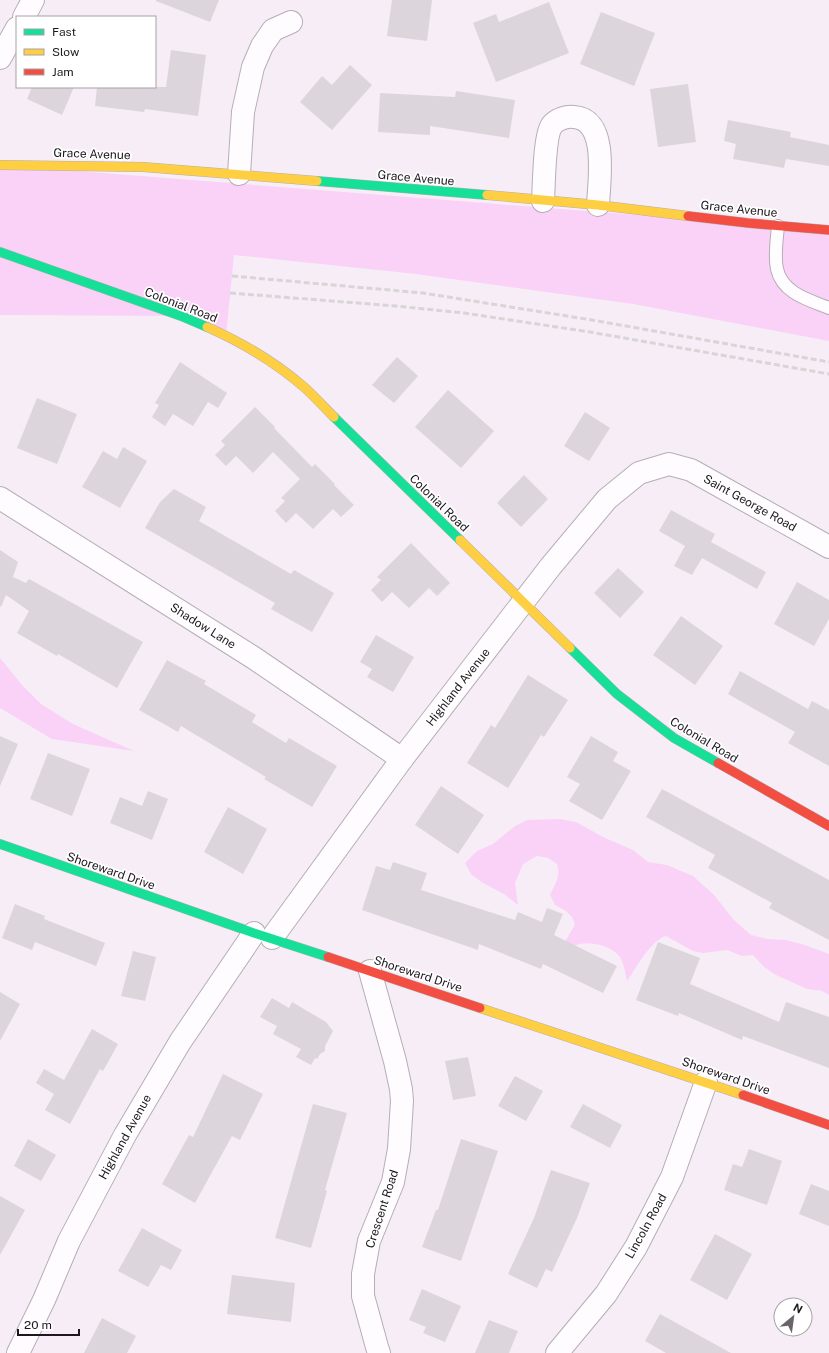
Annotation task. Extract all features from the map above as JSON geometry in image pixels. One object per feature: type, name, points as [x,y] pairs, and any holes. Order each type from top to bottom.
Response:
[{"type":"street","points":[[25,16],[33,0]]},
{"type":"street","points":[[240,174],[243,112],[252,67],[262,46],[273,30],[291,22]]},
{"type":"street","points":[[0,58],[16,30]]},
{"type":"street","points":[[543,201],[547,138],[552,126],[563,118],[579,117],[592,125],[599,149],[600,161],[598,205]]},
{"type":"street","name":"Grace Avenue","points":[[0,165],[53,164],[135,167],[240,174],[598,205],[778,226],[829,230]]},
{"type":"street","name":"Colonial Road","points":[[0,252],[181,316],[226,335],[274,364],[304,388],[618,694],[674,738],[829,826]]},
{"type":"street","name":"Highland Avenue","points":[[18,1353],[44,1300],[69,1241],[125,1135],[180,1042],[551,566],[607,499],[639,473],[669,464]]},
{"type":"street","name":"Saint George Road","points":[[669,464],[691,470],[829,547]]},
{"type":"street","name":"Shadow Lane","points":[[0,498],[254,658],[402,759]]},
{"type":"street","name":"Shoreward Drive","points":[[0,844],[263,936],[706,1082],[829,1125]]},
{"type":"street","name":"Crescent Road","points":[[370,971],[395,1060],[402,1101],[399,1149],[393,1182],[369,1241],[363,1274],[363,1296],[379,1353]]},
{"type":"street","name":"Lincoln Road","points":[[556,1353],[606,1294],[636,1247],[672,1177],[706,1082]]},
{"type":"lane","points":[[778,226],[776,264],[780,279],[790,290],[806,299],[829,308]]},
{"type":"shaded area","points":[[0,165],[829,230],[829,341],[633,304],[416,274],[234,255],[226,335],[181,316],[0,315]]},
{"type":"shaded area","points":[[0,658],[22,685],[41,704],[73,724],[134,751],[52,739],[0,708]]},
{"type":"shaded area","points":[[560,819],[576,822],[603,837],[633,850],[648,862],[667,865],[693,876],[714,895],[734,920],[751,935],[767,939],[786,940],[829,954],[829,995],[822,991],[807,989],[776,975],[764,967],[753,955],[742,956],[727,950],[703,953],[693,951],[666,936],[654,943],[644,955],[627,981],[620,957],[607,947],[585,943],[559,951],[575,925],[572,917],[566,911],[555,905],[550,895],[558,876],[557,864],[548,858],[537,856],[523,864],[515,883],[518,905],[504,894],[483,883],[471,874],[465,863],[477,851],[493,844],[515,826],[527,820]]},
{"type":"building","points":[[156,0],[219,0],[210,22]]},
{"type":"building","points":[[392,0],[432,0],[427,41],[387,36]]},
{"type":"building","points":[[549,2],[569,53],[496,82],[473,23],[496,14],[499,22]]},
{"type":"building","points":[[601,12],[655,33],[634,86],[580,64]]},
{"type":"building","points":[[171,50],[206,55],[198,116],[145,109],[144,112],[95,106],[97,88],[166,87]]},
{"type":"building","points":[[350,65],[372,85],[332,130],[300,102],[322,76],[332,85]]},
{"type":"building","points":[[688,84],[696,142],[658,147],[650,89]]},
{"type":"building","points":[[32,88],[74,88],[62,115],[27,99]]},
{"type":"building","points":[[456,91],[515,100],[509,138],[430,126],[430,135],[378,132],[380,93],[455,97]]},
{"type":"building","points":[[728,120],[791,132],[790,137],[829,145],[829,166],[786,159],[784,168],[733,159],[736,144],[724,141]]},
{"type":"building","points":[[397,357],[418,376],[394,403],[372,385]]},
{"type":"building","points":[[180,362],[227,393],[218,408],[208,402],[193,426],[173,414],[165,426],[152,417],[159,405],[155,403]]},
{"type":"building","points":[[448,390],[494,431],[461,468],[415,427]]},
{"type":"building","points":[[37,398],[77,414],[57,464],[17,448]]},
{"type":"building","points":[[255,407],[312,467],[315,464],[354,505],[341,517],[333,509],[313,529],[296,513],[286,523],[275,511],[285,501],[281,498],[300,479],[273,452],[253,473],[236,456],[226,466],[215,455],[225,445],[221,441]]},
{"type":"building","points":[[585,412],[610,428],[589,461],[564,446]]},
{"type":"building","points":[[123,447],[147,461],[120,508],[82,487],[103,451],[117,459]]},
{"type":"building","points":[[524,475],[548,499],[521,527],[497,503]]},
{"type":"building","points":[[174,489],[206,507],[199,521],[291,574],[294,570],[334,593],[312,632],[271,609],[275,603],[145,528],[160,502]]},
{"type":"building","points":[[671,510],[715,534],[711,542],[766,572],[757,589],[702,558],[692,575],[674,566],[685,546],[659,531]]},
{"type":"building","points":[[411,543],[450,583],[437,596],[429,588],[409,608],[392,592],[382,602],[371,590],[381,580],[377,577]]},
{"type":"building","points":[[0,550],[18,562],[13,577],[26,583],[29,579],[143,642],[117,688],[58,654],[57,656],[17,633],[29,611],[6,595],[1,607],[0,606]]},
{"type":"building","points":[[618,568],[644,592],[620,618],[594,593]]},
{"type":"building","points":[[797,582],[829,600],[829,619],[814,646],[774,624]]},
{"type":"building","points":[[681,616],[723,646],[695,685],[653,655]]},
{"type":"building","points":[[376,635],[414,657],[393,692],[367,677],[372,669],[360,662]]},
{"type":"building","points":[[167,660],[206,681],[204,684],[256,715],[252,722],[286,743],[289,738],[337,766],[312,807],[264,779],[266,777],[181,726],[178,732],[139,710]]},
{"type":"building","points":[[740,671],[808,709],[812,701],[829,710],[829,766],[788,743],[795,732],[728,694]]},
{"type":"building","points":[[528,675],[568,700],[544,737],[541,735],[508,788],[467,763],[491,725],[495,728]]},
{"type":"building","points":[[0,736],[18,744],[0,786]]},
{"type":"building","points":[[591,736],[618,752],[613,761],[631,771],[602,820],[569,801],[580,784],[567,777]]},
{"type":"building","points":[[48,753],[90,769],[72,816],[30,799]]},
{"type":"building","points":[[441,786],[484,815],[458,854],[415,825]]},
{"type":"building","points":[[662,789],[829,880],[829,940],[769,908],[772,903],[708,868],[715,855],[646,817]]},
{"type":"building","points":[[148,791],[168,799],[152,840],[110,823],[120,797],[142,806]]},
{"type":"building","points":[[228,807],[267,829],[243,874],[204,852]]},
{"type":"building","points":[[393,862],[427,873],[421,890],[515,920],[518,912],[542,922],[547,908],[563,914],[554,935],[617,966],[603,993],[543,964],[541,969],[479,944],[478,950],[362,910],[376,866],[390,870]]},
{"type":"building","points":[[15,904],[45,916],[44,919],[105,943],[96,966],[35,942],[32,950],[2,938]]},
{"type":"building","points":[[658,942],[700,958],[690,984],[779,1022],[786,1002],[829,1017],[829,1068],[743,1036],[742,1040],[679,1013],[678,1016],[636,1000]]},
{"type":"building","points":[[133,951],[156,957],[145,1001],[121,996]]},
{"type":"building","points":[[0,992],[20,1004],[0,1041]]},
{"type":"building","points":[[272,998],[289,1008],[292,1002],[326,1022],[333,1031],[325,1046],[325,1051],[320,1054],[317,1059],[315,1058],[311,1065],[296,1057],[301,1049],[273,1034],[277,1026],[260,1017]]},
{"type":"building","points":[[92,1029],[118,1044],[103,1071],[100,1069],[70,1124],[45,1110],[54,1094],[36,1083],[44,1069],[64,1080]]},
{"type":"building","points":[[468,1057],[476,1096],[453,1100],[445,1061]]},
{"type":"building","points":[[223,1074],[263,1094],[240,1140],[232,1136],[195,1203],[162,1184],[189,1135],[193,1137]]},
{"type":"building","points":[[515,1076],[543,1091],[526,1121],[498,1106]]},
{"type":"building","points":[[313,1104],[347,1113],[325,1190],[327,1191],[311,1248],[275,1238]]},
{"type":"building","points":[[583,1104],[622,1125],[610,1148],[570,1127]]},
{"type":"building","points":[[28,1139],[56,1155],[41,1181],[14,1166]]},
{"type":"building","points":[[461,1139],[498,1151],[461,1261],[422,1247],[436,1210],[438,1210]]},
{"type":"building","points":[[749,1149],[782,1161],[767,1205],[724,1190],[733,1164],[742,1167]]},
{"type":"building","points":[[551,1170],[590,1183],[577,1218],[552,1272],[546,1269],[537,1288],[508,1274],[534,1218]]},
{"type":"building","points":[[811,1184],[829,1191],[829,1226],[799,1214]]},
{"type":"building","points":[[0,1196],[25,1210],[0,1255]]},
{"type":"building","points":[[142,1228],[182,1250],[171,1270],[161,1265],[148,1287],[118,1271]]},
{"type":"building","points":[[715,1234],[752,1254],[727,1300],[690,1280]]},
{"type":"building","points":[[232,1275],[295,1283],[291,1322],[227,1314]]},
{"type":"building","points":[[422,1289],[461,1306],[445,1342],[423,1333],[426,1327],[409,1320]]},
{"type":"building","points":[[660,1314],[731,1353],[666,1353],[645,1341]]},
{"type":"building","points":[[102,1318],[136,1336],[127,1353],[84,1353]]},
{"type":"building","points":[[489,1320],[518,1331],[509,1353],[475,1353]]},
{"type":"railway","points":[[232,276],[423,293],[592,320],[829,362]]},
{"type":"railway","points":[[230,293],[464,313],[590,332],[829,374]]},
{"type":"traffic: fast","points":[[317,181],[487,195]]},
{"type":"traffic: fast","points":[[0,252],[181,316],[207,327]]},
{"type":"traffic: fast","points":[[334,417],[460,540]]},
{"type":"traffic: fast","points":[[570,648],[617,694],[674,738],[718,763]]},
{"type":"traffic: fast","points":[[0,844],[254,933],[328,957]]},
{"type":"traffic: slow","points":[[0,165],[143,167],[317,181]]},
{"type":"traffic: slow","points":[[487,195],[598,205],[688,216]]},
{"type":"traffic: slow","points":[[207,327],[245,346],[270,361],[304,387],[334,417]]},
{"type":"traffic: slow","points":[[460,540],[570,648]]},
{"type":"traffic: slow","points":[[480,1008],[743,1095]]},
{"type":"traffic: jam","points":[[688,216],[829,230]]},
{"type":"traffic: jam","points":[[718,763],[829,826]]},
{"type":"traffic: jam","points":[[328,957],[480,1008]]},
{"type":"traffic: jam","points":[[743,1095],[829,1125]]}]
